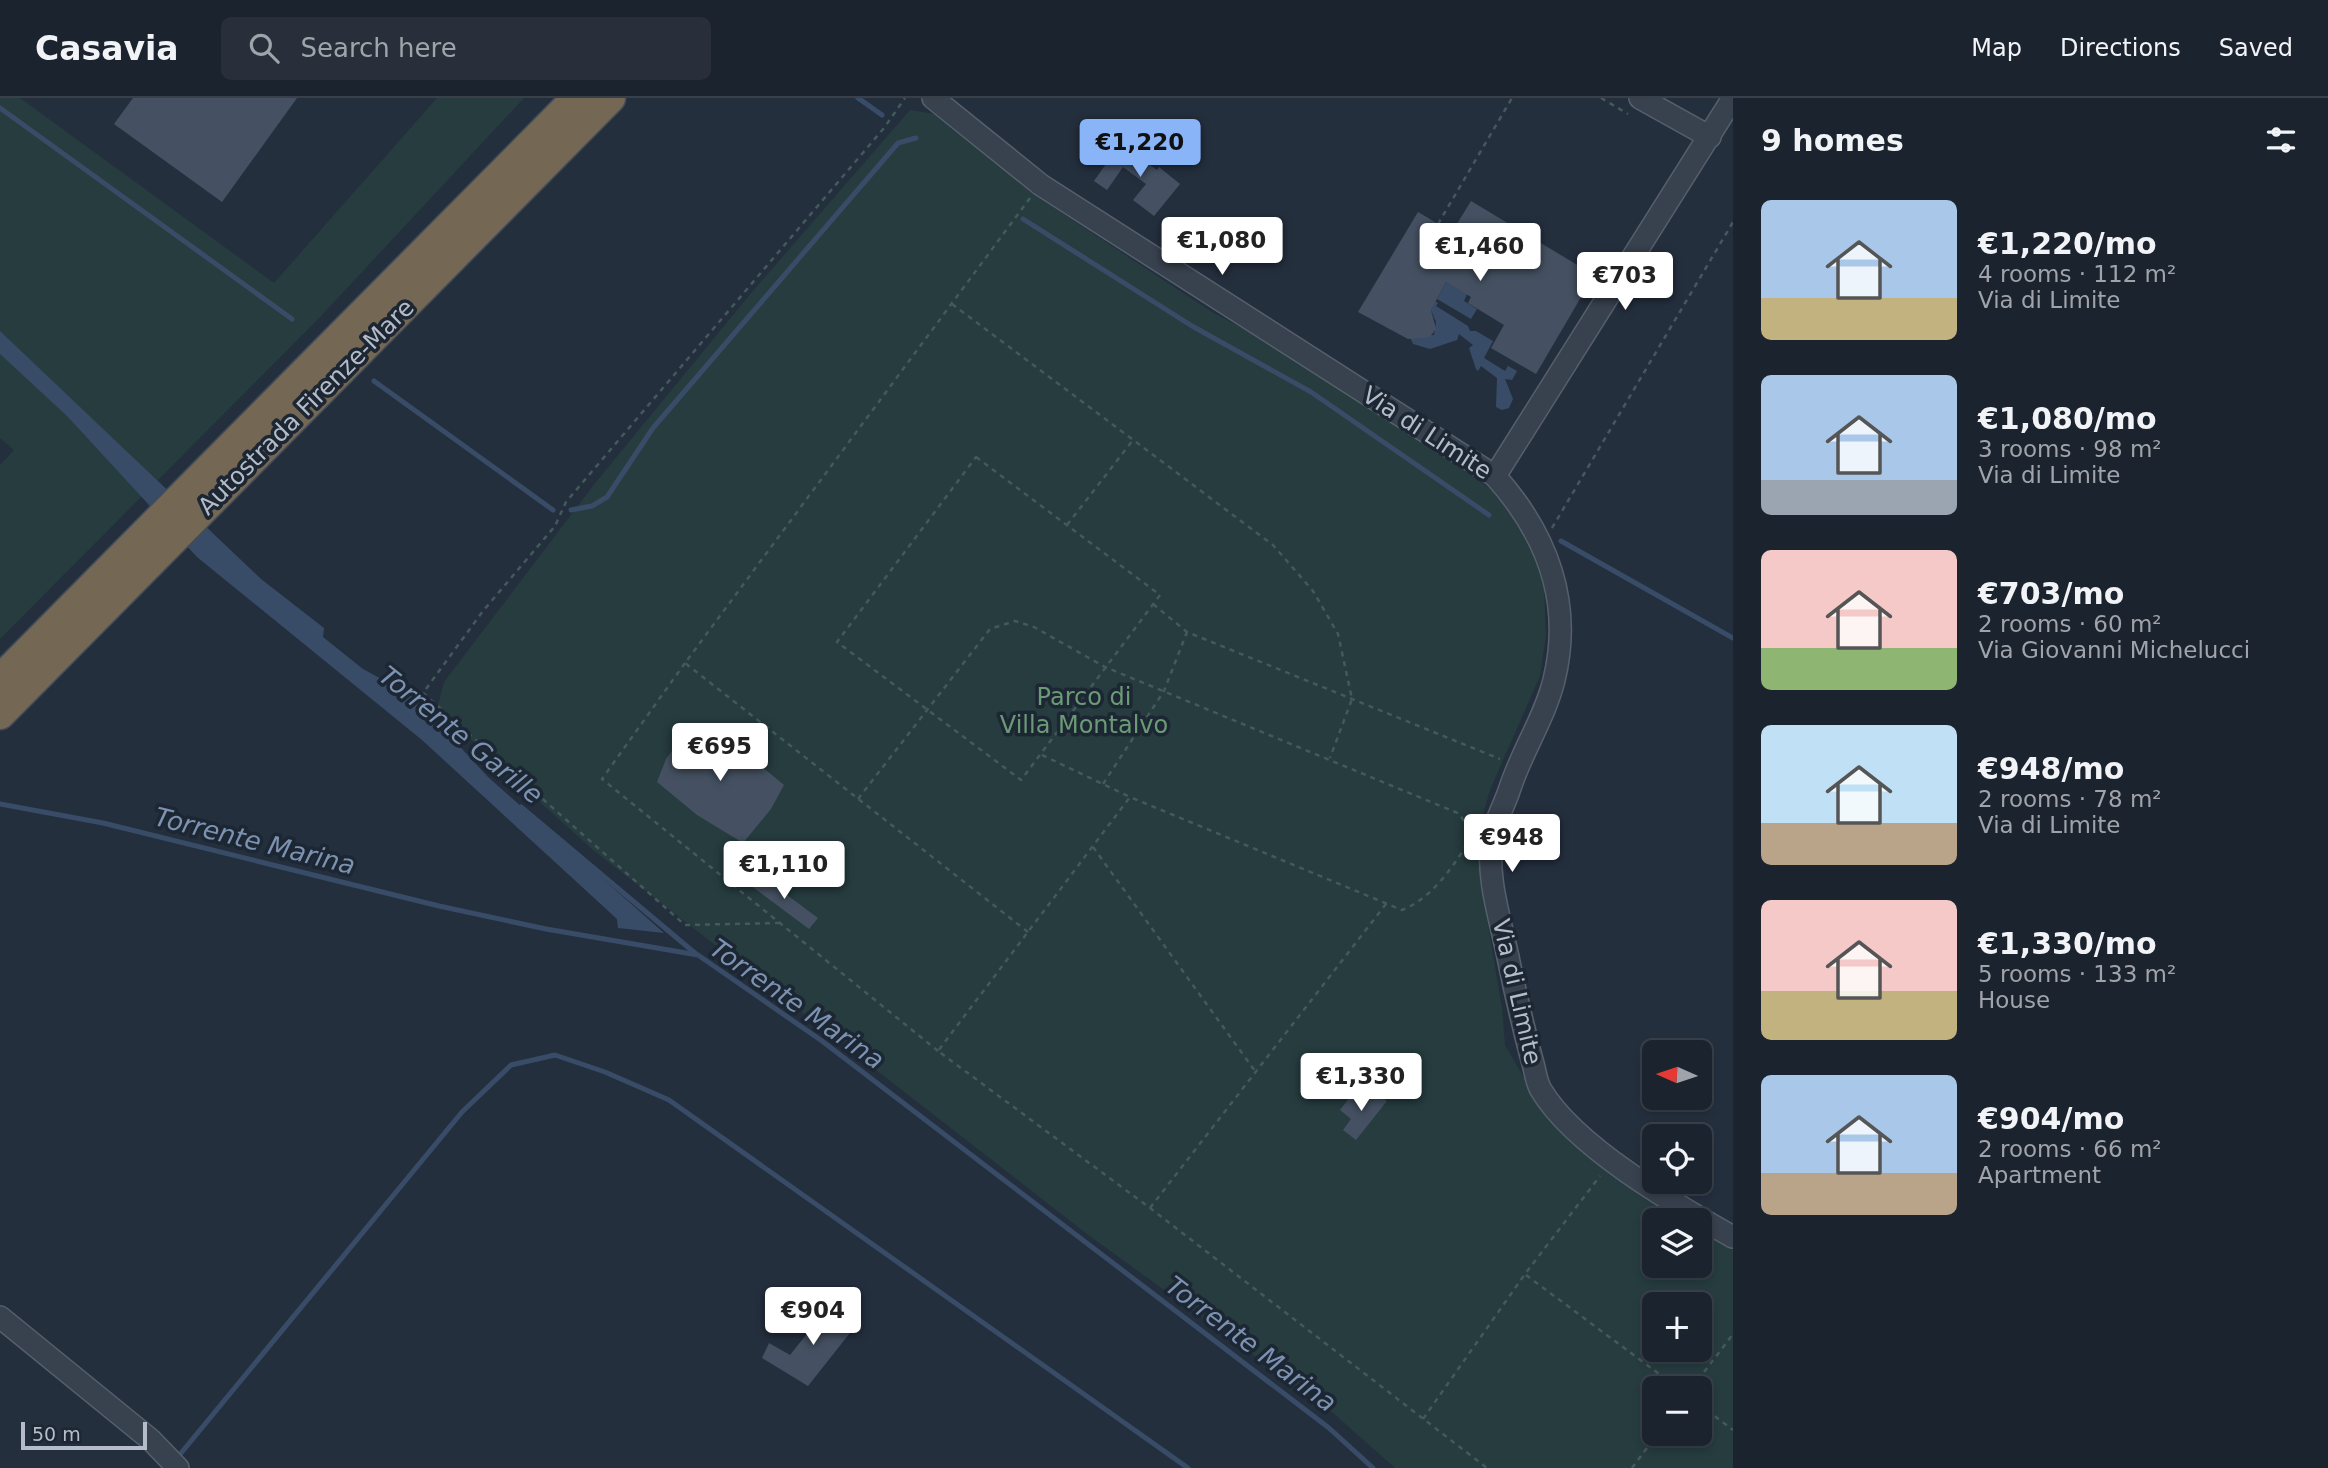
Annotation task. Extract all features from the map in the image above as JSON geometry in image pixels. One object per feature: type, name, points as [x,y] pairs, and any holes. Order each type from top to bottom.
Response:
[{"type":"highway","name":"Autostrada Firenze-Mare","points":[[0,681],[577,98]]},
{"type":"highway","name":"Autostrada Firenze-Mare","points":[[0,714],[610,98]]},
{"type":"street","name":"Via di Limite","points":[[933,98],[1041,185],[1495,476],[1513,496],[1541,539],[1557,584],[1562,636],[1554,682],[1482,836],[1518,1009],[1541,1090],[1578,1132],[1612,1160],[1675,1204],[1733,1237]]},
{"type":"street","points":[[1640,98],[1720,126]]},
{"type":"street","points":[[1495,476],[1720,126],[1733,98]]},
{"type":"street","points":[[0,1317],[151,1440],[178,1468]]},
{"type":"path","points":[[780,923],[685,925],[423,693],[483,611],[555,526],[566,502],[884,128],[905,98]]},
{"type":"path","points":[[1438,224],[1512,98]]},
{"type":"path","points":[[1024,204],[685,663],[603,779],[938,1051],[1150,1208],[1487,1468]]},
{"type":"path","points":[[1548,536],[1733,222]]},
{"type":"path","points":[[951,304],[1273,545],[1313,591],[1338,634],[1352,699],[1330,758]]},
{"type":"path","points":[[1067,526],[1133,440]]},
{"type":"path","points":[[976,457],[1160,595],[1153,604],[1021,780],[837,642],[976,457]]},
{"type":"path","points":[[1153,604],[1187,632],[1517,766]]},
{"type":"path","points":[[858,799],[929,711],[990,629],[1015,621],[1034,627],[1105,667],[1460,814],[1482,836],[1417,905],[1402,910],[1130,797],[1041,754]]},
{"type":"path","points":[[1103,783],[1164,691],[1187,632]]},
{"type":"path","points":[[685,663],[1028,932]]},
{"type":"path","points":[[938,1051],[1130,797]]},
{"type":"path","points":[[1093,847],[1256,1072]]},
{"type":"path","points":[[1150,1208],[1386,904]]},
{"type":"path","points":[[1423,1419],[1525,1274],[1612,1160]]},
{"type":"path","points":[[1525,1274],[1662,1376]]},
{"type":"path","points":[[1701,1376],[1733,1334]]},
{"type":"path","points":[[1712,1414],[1733,1430]]},
{"type":"path","points":[[1632,1468],[1648,1446]]},
{"type":"green space","points":[[0,98],[20,98],[274,283],[437,98],[524,98],[322,315],[0,639],[0,465],[14,450],[0,438]]},
{"type":"green space","name":"Parco di Villa Montalvo","points":[[910,110],[934,114],[1033,194],[1212,312],[1311,365],[1507,500],[1526,533],[1544,584],[1546,635],[1540,676],[1490,790],[1480,825],[1480,877],[1502,1008],[1505,1045],[1534,1095],[1642,1185],[1642,1194],[1653,1194],[1670,1208],[1642,1208],[1642,1278],[1712,1278],[1712,1237],[1733,1249],[1733,1468],[1395,1468],[1333,1413],[1087,1234],[593,850],[437,709],[444,682],[596,482],[752,292]]},
{"type":"water","points":[[1446,282],[1467,294],[1464,301],[1477,309],[1471,319],[1437,299]]},
{"type":"water","points":[[1435,301],[1438,303],[1436,306],[1468,326],[1470,331],[1476,331],[1493,341],[1484,358],[1505,371],[1508,366],[1517,371],[1512,380],[1505,379],[1513,399],[1509,408],[1502,410],[1496,407],[1497,378],[1481,366],[1478,371],[1476,369],[1469,348],[1473,345],[1459,334],[1457,340],[1430,349],[1413,344],[1410,337],[1434,335],[1436,322],[1431,310]]},
{"type":"water","points":[[0,331],[261,579],[324,628],[323,637],[363,669],[414,697],[488,777],[664,933],[618,928],[617,919],[422,740],[197,557],[67,416],[0,354]]},
{"type":"building","points":[[133,98],[297,98],[222,202],[114,124]]},
{"type":"building","points":[[1120,144],[1157,170],[1159,167],[1180,184],[1154,216],[1133,200],[1146,184],[1123,167],[1107,190],[1094,181]]},
{"type":"building","points":[[1471,201],[1594,275],[1536,374],[1491,348],[1504,325],[1468,303],[1471,297],[1446,282],[1431,310],[1436,329],[1430,337],[1408,339],[1358,312],[1418,212],[1452,232]]},
{"type":"building","points":[[699,724],[744,752],[784,785],[771,809],[743,843],[697,815],[657,782],[666,759],[680,740]]},
{"type":"building","points":[[759,874],[818,918],[809,929],[750,885]]},
{"type":"building","points":[[1375,1092],[1387,1101],[1356,1140],[1343,1130],[1351,1119],[1340,1110],[1353,1093],[1366,1104]]},
{"type":"building","points":[[831,1304],[857,1324],[808,1386],[762,1358],[769,1343],[790,1355]]},
{"type":"waterway","points":[[858,98],[882,115]]},
{"type":"waterway","points":[[0,108],[292,319]]},
{"type":"waterway","points":[[571,510],[592,506],[607,497],[653,428],[898,143],[916,138]]},
{"type":"waterway","points":[[1023,219],[1192,326],[1311,392],[1489,515]]},
{"type":"waterway","points":[[374,381],[553,510]]},
{"type":"waterway","points":[[1561,541],[1733,638]]},
{"type":"waterway","name":"Torrente Marina","points":[[0,804],[103,823],[439,906],[546,929],[698,955],[822,1041],[1329,1428],[1373,1468]]},
{"type":"waterway","name":"Torrente Garille","points":[[521,807],[696,954]]},
{"type":"waterway","points":[[177,1458],[462,1112],[511,1065],[555,1055],[605,1072],[669,1100],[1188,1468]]}]
